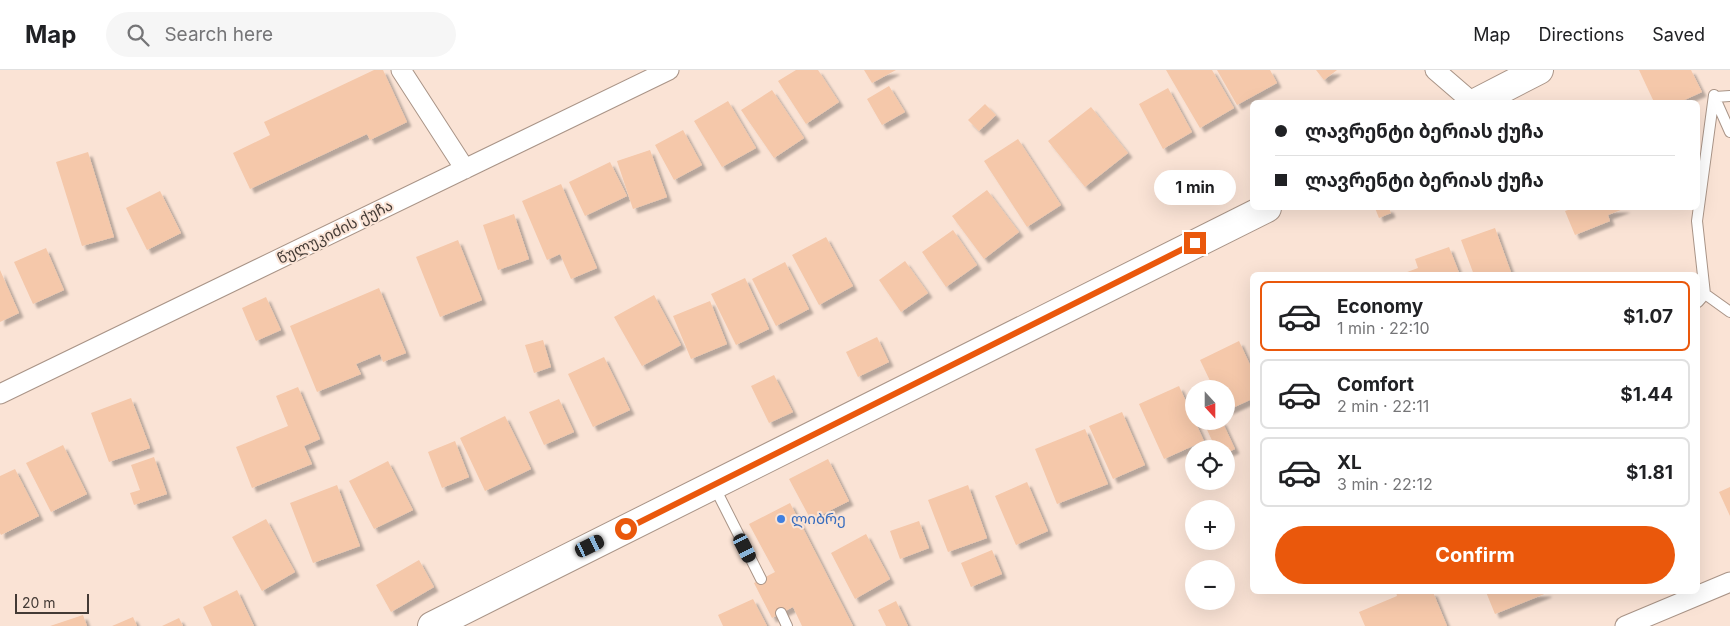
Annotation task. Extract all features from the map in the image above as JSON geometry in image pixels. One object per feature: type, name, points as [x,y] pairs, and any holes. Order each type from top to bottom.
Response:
[{"type":"main road","points":[[1480,100],[1539,70]]},
{"type":"main road","points":[[432,626],[1263,210]]},
{"type":"street","points":[[401,70],[465,170]]},
{"type":"street","name":"წულუკიძის ქუჩა","points":[[0,394],[669,70]]},
{"type":"street","points":[[1435,70],[1470,100]]},
{"type":"street","points":[[1625,626],[1730,582]]},
{"type":"lane","points":[[1700,199],[1714,95],[1715,98],[1730,96]]},
{"type":"lane","points":[[1715,98],[1730,132]]},
{"type":"lane","points":[[1698,210],[1697,221],[1700,272]]},
{"type":"lane","points":[[1700,279],[1701,298],[1730,312]]},
{"type":"lane","points":[[714,485],[761,579]]},
{"type":"lane","points":[[781,613],[787,626]]},
{"type":"building","points":[[374,70],[383,70],[407,122],[370,140],[367,134],[250,189],[233,153],[270,135],[264,122]]},
{"type":"building","points":[[796,70],[818,70],[839,102],[806,124],[778,81]]},
{"type":"building","points":[[864,70],[896,70],[872,83]]},
{"type":"building","points":[[1166,70],[1212,70],[1234,108],[1200,128]]},
{"type":"building","points":[[1217,70],[1270,70],[1277,83],[1237,105]]},
{"type":"building","points":[[1316,70],[1337,70],[1324,80]]},
{"type":"building","points":[[1639,70],[1691,70],[1702,92],[1684,100],[1653,100]]},
{"type":"building","points":[[889,86],[905,112],[882,125],[867,99]]},
{"type":"building","points":[[1168,88],[1192,132],[1163,149],[1139,104]]},
{"type":"building","points":[[772,90],[804,138],[774,158],[741,110]]},
{"type":"building","points":[[728,101],[756,148],[722,167],[694,121]]},
{"type":"building","points":[[985,104],[996,115],[979,131],[968,120]]},
{"type":"building","points":[[1091,107],[1128,153],[1085,187],[1048,141]]},
{"type":"building","points":[[683,130],[702,165],[674,180],[655,145]]},
{"type":"building","points":[[1018,139],[1061,205],[1027,227],[984,161]]},
{"type":"building","points":[[650,150],[667,197],[633,209],[617,161]]},
{"type":"building","points":[[88,152],[114,237],[82,246],[56,162]]},
{"type":"building","points":[[610,162],[627,196],[585,216],[569,182]]},
{"type":"building","points":[[561,184],[597,268],[571,279],[560,254],[547,260],[522,201]]},
{"type":"building","points":[[987,190],[1019,232],[984,259],[952,216]]},
{"type":"building","points":[[160,191],[181,233],[147,250],[126,208]]},
{"type":"building","points":[[1376,210],[1390,210],[1391,213],[1379,218]]},
{"type":"building","points":[[1621,210],[1608,215],[1610,221],[1575,235],[1565,211]]},
{"type":"building","points":[[514,214],[529,259],[498,270],[483,225]]},
{"type":"building","points":[[1495,228],[1511,272],[1473,272],[1461,240]]},
{"type":"building","points":[[953,230],[977,265],[946,287],[922,252]]},
{"type":"building","points":[[826,237],[853,286],[819,305],[792,255]]},
{"type":"building","points":[[458,240],[482,300],[440,317],[416,257]]},
{"type":"building","points":[[1449,247],[1459,272],[1407,272],[1418,268],[1415,259]]},
{"type":"building","points":[[46,248],[64,290],[33,304],[14,262]]},
{"type":"building","points":[[905,261],[928,293],[901,312],[879,280]]},
{"type":"building","points":[[785,262],[809,309],[776,326],[752,279]]},
{"type":"building","points":[[0,270],[19,313],[0,322]]},
{"type":"building","points":[[745,278],[769,329],[736,345],[711,294]]},
{"type":"building","points":[[379,288],[406,353],[383,362],[380,354],[356,364],[361,374],[317,392],[290,326]]},
{"type":"building","points":[[654,295],[681,345],[642,366],[614,317]]},
{"type":"building","points":[[266,297],[281,330],[256,341],[242,308]]},
{"type":"building","points":[[710,301],[727,344],[691,359],[673,316]]},
{"type":"building","points":[[877,337],[889,362],[858,377],[846,352]]},
{"type":"building","points":[[543,340],[551,367],[534,373],[525,345]]},
{"type":"building","points":[[1239,341],[1250,365],[1250,400],[1235,407],[1235,380],[1210,380],[1200,360]]},
{"type":"building","points":[[604,357],[630,410],[593,427],[568,374]]},
{"type":"building","points":[[774,375],[793,412],[769,423],[751,386]]},
{"type":"building","points":[[1179,386],[1185,399],[1185,430],[1199,430],[1204,440],[1185,440],[1185,450],[1164,459],[1139,404]]},
{"type":"building","points":[[298,387],[320,439],[304,446],[312,464],[252,488],[236,447],[288,426],[276,396]]},
{"type":"building","points":[[131,398],[150,448],[109,462],[91,413]]},
{"type":"building","points":[[559,399],[574,432],[544,445],[529,412]]},
{"type":"building","points":[[1122,412],[1145,465],[1113,479],[1089,426]]},
{"type":"building","points":[[505,416],[531,469],[485,491],[460,438]]},
{"type":"building","points":[[1085,429],[1108,484],[1057,504],[1035,449]]},
{"type":"building","points":[[1207,430],[1226,430],[1231,440],[1212,440]]},
{"type":"building","points":[[455,441],[469,477],[442,488],[428,452]]},
{"type":"building","points":[[63,445],[87,494],[51,512],[26,463]]},
{"type":"building","points":[[154,457],[167,494],[134,505],[130,493],[140,490],[131,465]]},
{"type":"building","points":[[828,459],[849,501],[811,520],[789,479]]},
{"type":"building","points":[[388,461],[413,510],[374,529],[349,481]]},
{"type":"building","points":[[15,469],[39,516],[1,535],[0,476]]},
{"type":"building","points":[[1027,482],[1048,531],[1016,545],[995,496]]},
{"type":"building","points":[[337,485],[360,546],[313,563],[290,503]]},
{"type":"building","points":[[968,485],[987,538],[948,552],[928,500]]},
{"type":"building","points":[[1730,487],[1730,516],[1719,492]]},
{"type":"building","points":[[790,503],[853,626],[802,626],[793,607],[772,618],[754,583],[775,572],[749,524]]},
{"type":"building","points":[[266,519],[295,572],[262,591],[232,537]]},
{"type":"building","points":[[919,521],[929,548],[900,559],[890,531]]},
{"type":"building","points":[[866,534],[890,579],[855,599],[831,553]]},
{"type":"building","points":[[992,550],[1002,574],[971,587],[961,563]]},
{"type":"building","points":[[419,560],[434,587],[391,612],[376,585]]},
{"type":"building","points":[[237,590],[254,626],[212,626],[203,607]]},
{"type":"building","points":[[1396,594],[1434,594],[1447,626],[1365,626],[1359,612],[1397,596]]},
{"type":"building","points":[[1487,594],[1545,594],[1495,614]]},
{"type":"building","points":[[753,599],[767,626],[723,626],[718,615]]},
{"type":"building","points":[[896,601],[908,626],[886,626],[878,610]]},
{"type":"building","points":[[83,615],[87,626],[50,626]]},
{"type":"building","points":[[133,617],[137,626],[112,626]]},
{"type":"building","points":[[179,618],[183,626],[162,626]]},
{"type":"place","name":"ლიბრე","points":[[781,519]]},
{"type":"route","points":[[626,529],[1195,243]]}]
